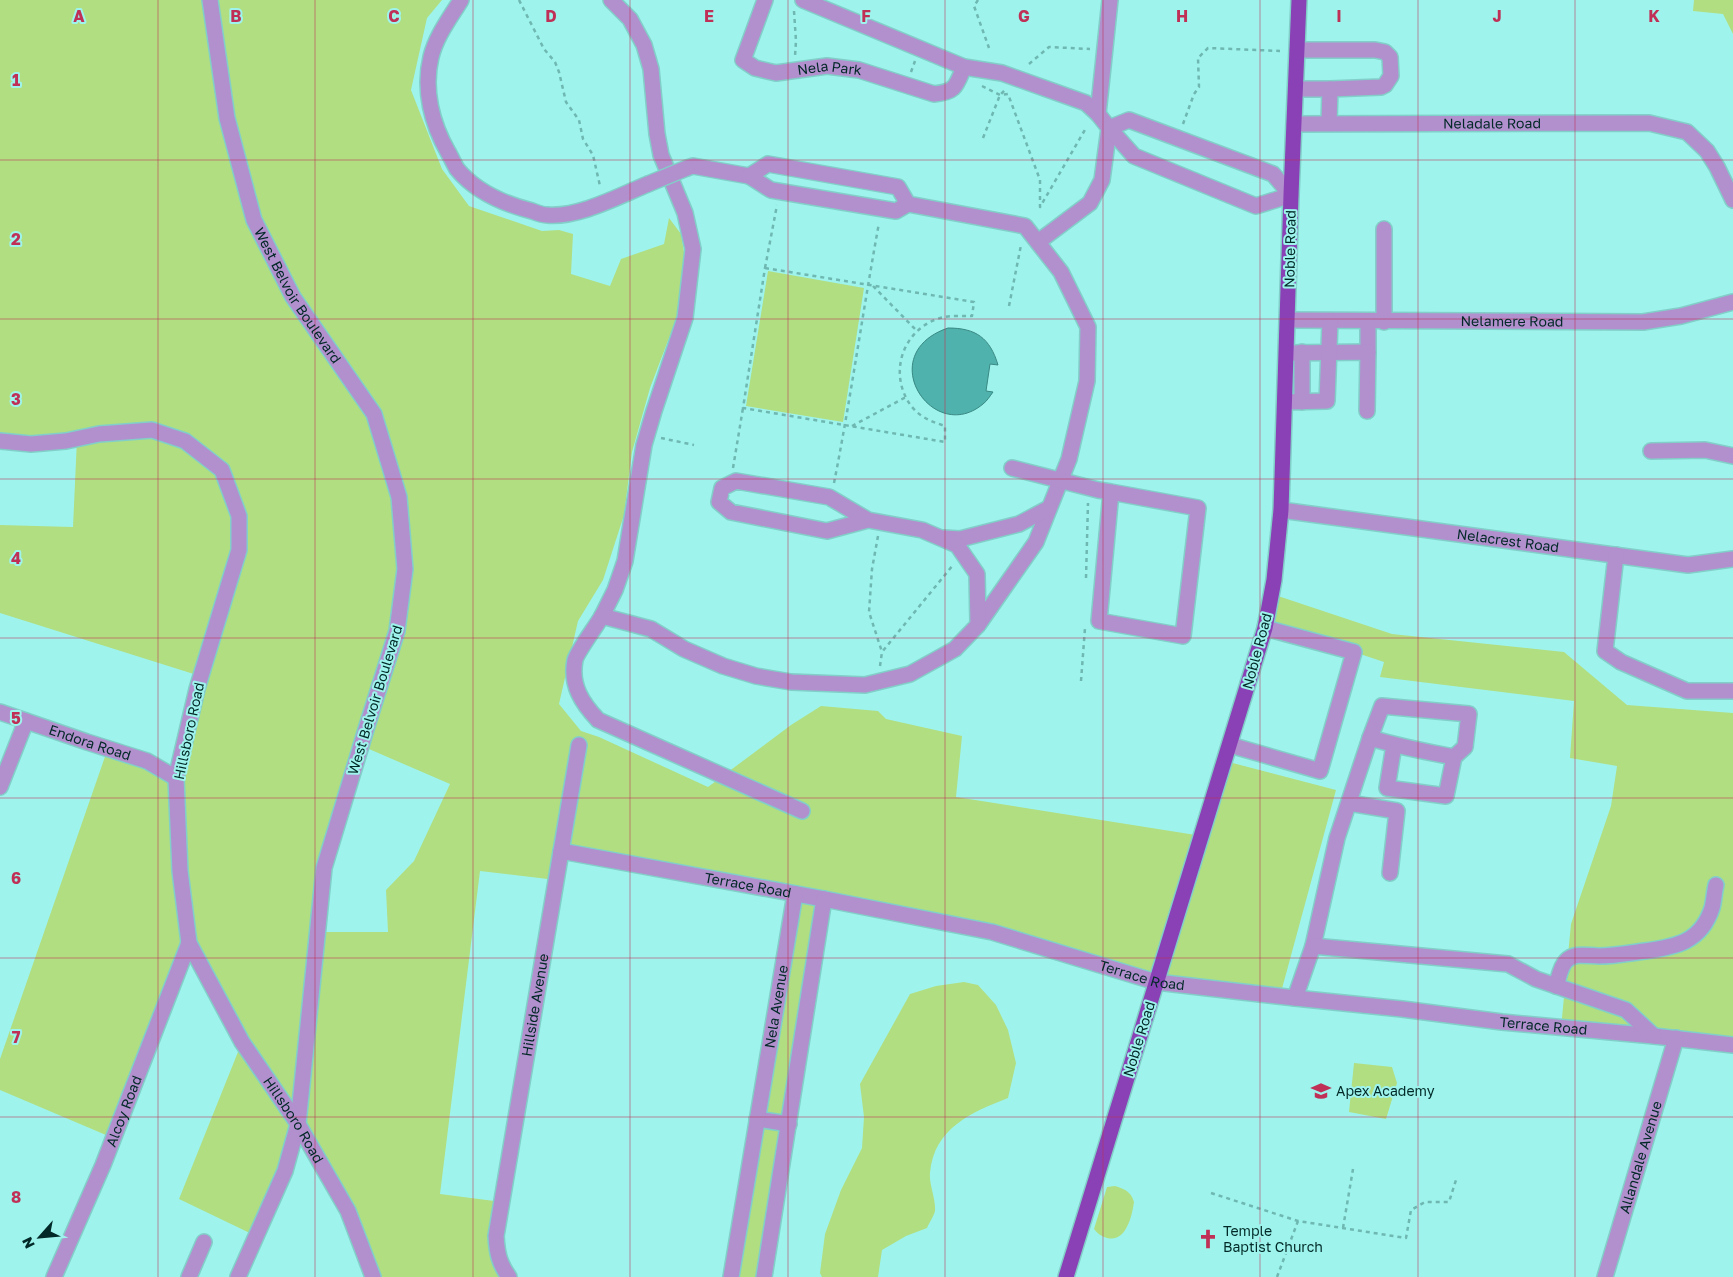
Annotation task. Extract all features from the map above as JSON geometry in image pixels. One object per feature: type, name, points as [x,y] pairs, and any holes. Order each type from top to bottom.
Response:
[{"type":"main road","name":"Noble Road","points":[[1066,1277],[1265,628],[1274,580],[1281,510],[1299,0]]},
{"type":"street","name":"West Belvoir Boulevard","points":[[210,0],[227,118],[254,220],[293,297],[374,414],[399,497],[405,569],[397,631],[324,868],[298,1124],[285,1171],[238,1277]]},
{"type":"street","points":[[461,0],[441,32],[431,56],[428,81],[431,112],[442,141],[457,168],[478,188],[498,200],[517,208],[547,215],[576,212],[693,166],[749,176],[771,190],[896,211],[908,204],[1025,226],[1061,272],[1088,327],[1087,381],[1069,459],[1036,542],[978,625],[955,649],[910,674],[865,685],[791,682],[756,676],[723,666],[684,649],[650,629],[602,616]]},
{"type":"street","points":[[611,0],[630,20],[644,45],[651,69],[660,154],[685,213],[693,249],[685,318],[644,445],[625,561],[615,590],[576,659],[575,682],[584,704],[598,720],[802,811]]},
{"type":"street","name":"Nela Park","points":[[765,0],[743,60],[755,68],[776,73],[827,66],[859,70],[934,94],[946,93],[956,87],[964,66]]},
{"type":"street","points":[[1098,114],[1110,0]]},
{"type":"street","points":[[798,4],[964,66],[1002,73],[1086,103],[1098,114],[1109,128],[1134,156],[1256,206],[1291,195],[1273,174],[1129,120],[1109,128]]},
{"type":"street","points":[[1296,89],[1385,86],[1391,76],[1390,57],[1385,52],[1374,50],[1297,50]]},
{"type":"street","points":[[1329,123],[1330,89]]},
{"type":"street","name":"Neladale Road","points":[[1294,124],[1649,123],[1687,132],[1707,151],[1733,200]]},
{"type":"street","points":[[1038,242],[1090,203],[1102,180],[1109,128]]},
{"type":"street","points":[[749,176],[768,164],[898,187],[908,204]]},
{"type":"street","points":[[1384,229],[1384,322]]},
{"type":"street","name":"Nelamere Road","points":[[1288,320],[1368,322],[1643,322],[1681,316],[1733,302]]},
{"type":"street","points":[[1285,402],[1328,402],[1330,321]]},
{"type":"street","points":[[1366,411],[1368,322]]},
{"type":"street","points":[[1302,352],[1302,402]]},
{"type":"street","points":[[1287,353],[1368,352]]},
{"type":"street","name":"Hillsboro Road","points":[[0,441],[31,444],[66,441],[98,434],[152,430],[185,440],[222,470],[240,516],[239,550],[199,682],[176,778],[180,871],[189,943],[242,1042],[298,1124],[348,1210],[374,1277]]},
{"type":"street","points":[[1651,451],[1705,450],[1733,456]]},
{"type":"street","points":[[1012,468],[1111,492],[1198,508],[1183,636],[1099,621],[1111,492]]},
{"type":"street","points":[[868,520],[827,531],[731,512],[720,502],[722,488],[736,481],[829,497],[868,520],[922,530],[957,545],[977,574],[978,625]]},
{"type":"street","points":[[941,538],[960,539],[1004,529],[1019,524],[1049,508]]},
{"type":"street","name":"Nelacrest Road","points":[[1281,510],[1688,566],[1733,559]]},
{"type":"street","points":[[1616,556],[1604,650],[1620,662],[1687,691],[1733,691]]},
{"type":"street","points":[[1230,744],[1320,771],[1354,652],[1265,628]]},
{"type":"street","points":[[1295,998],[1313,946],[1337,838],[1382,706],[1470,714],[1465,748],[1454,757],[1446,796],[1387,788],[1394,745]]},
{"type":"street","name":"Endora Road","points":[[0,712],[147,761],[176,778]]},
{"type":"street","points":[[0,787],[26,721]]},
{"type":"street","points":[[1370,738],[1394,745],[1454,757]]},
{"type":"street","name":"Hillside Avenue","points":[[505,1271],[497,1252],[496,1236],[579,745]]},
{"type":"street","points":[[1349,803],[1397,811],[1390,873]]},
{"type":"street","name":"Terrace Road","points":[[561,852],[824,899],[992,932],[1156,982],[1502,1022],[1733,1045]]},
{"type":"street","points":[[1556,986],[1566,960],[1574,955],[1602,956],[1667,948],[1682,944],[1693,937],[1702,927],[1712,908],[1716,886]]},
{"type":"street","name":"Nela Avenue","points":[[731,1277],[795,894]]},
{"type":"street","points":[[764,1277],[824,899]]},
{"type":"street","name":"Alcoy Road","points":[[54,1277],[102,1165],[189,943]]},
{"type":"street","points":[[1313,946],[1508,964],[1536,979],[1626,1010],[1654,1036]]},
{"type":"street","name":"Allandale Avenue","points":[[1604,1277],[1676,1038]]},
{"type":"street","points":[[758,1119],[788,1124]]},
{"type":"street","points":[[189,1277],[204,1242]]},
{"type":"path","points":[[520,0],[544,49],[559,72],[566,102],[579,120],[583,139],[593,155],[600,186]]},
{"type":"path","points":[[978,0],[974,6],[988,48]]},
{"type":"path","points":[[794,60],[798,4]]},
{"type":"path","points":[[1029,64],[1049,47],[1092,49]]},
{"type":"path","points":[[1181,128],[1199,86],[1198,58],[1208,48],[1280,51]]},
{"type":"path","points":[[910,77],[918,53]]},
{"type":"path","points":[[977,84],[1000,95],[1008,94],[1040,180],[1040,207],[1086,128]]},
{"type":"path","points":[[983,138],[1000,95],[1006,88]]},
{"type":"path","points":[[733,469],[765,268],[778,205]]},
{"type":"path","points":[[834,485],[846,426],[880,219]]},
{"type":"path","points":[[1009,306],[1022,242]]},
{"type":"path","points":[[743,408],[945,442],[945,426],[928,420],[913,408],[903,393],[899,375],[901,356],[909,339],[922,326],[939,318],[972,316],[974,302],[765,268]]},
{"type":"path","points":[[873,286],[917,330]]},
{"type":"path","points":[[851,427],[906,397]]},
{"type":"path","points":[[656,438],[694,445]]},
{"type":"path","points":[[1086,583],[1088,503]]},
{"type":"path","points":[[880,670],[882,652],[869,612],[876,541],[883,523]]},
{"type":"path","points":[[882,652],[956,562]]},
{"type":"path","points":[[1081,682],[1085,622]]},
{"type":"path","points":[[1344,1228],[1353,1169]]},
{"type":"path","points":[[1211,1193],[1298,1221],[1406,1238],[1411,1210],[1424,1202],[1449,1202],[1456,1180]]},
{"type":"path","points":[[1277,1277],[1298,1221]]},
{"type":"green space","points":[[0,0],[442,0],[427,18],[411,90],[442,169],[469,206],[542,231],[559,230],[573,234],[571,274],[610,286],[621,259],[664,244],[669,218],[681,234],[685,258],[680,309],[650,388],[632,452],[624,515],[603,580],[578,621],[559,704],[581,731],[599,737],[708,787],[791,725],[821,706],[878,711],[886,719],[962,736],[956,797],[1202,836],[1225,761],[1336,790],[1280,996],[1156,982],[992,932],[825,899],[764,1277],[731,1277],[795,894],[561,852],[556,880],[480,871],[440,1194],[502,1202],[496,1236],[509,1277],[373,1277],[298,1124],[256,1236],[179,1199],[242,1042],[189,943],[113,1138],[0,1090],[0,1059],[108,748],[176,778],[200,676],[0,613],[0,525],[73,527],[77,439],[0,441]],"holes":[[[362,746],[450,784],[414,861],[386,890],[388,932],[318,932],[324,868]]]},
{"type":"green space","points":[[1694,0],[1733,0],[1733,34],[1723,14],[1693,11]]},
{"type":"green space","points":[[768,271],[864,288],[843,422],[746,406]]},
{"type":"green space","points":[[1272,594],[1392,634],[1564,652],[1627,705],[1733,713],[1733,1045],[1561,1028],[1571,924],[1611,806],[1617,766],[1570,758],[1574,701],[1380,677],[1384,662],[1265,628]]},
{"type":"green space","points":[[964,982],[978,985],[996,1005],[1008,1030],[1016,1063],[1008,1098],[981,1109],[957,1124],[939,1144],[933,1157],[930,1173],[935,1206],[934,1215],[927,1228],[906,1236],[882,1250],[878,1277],[822,1277],[820,1273],[825,1234],[841,1190],[862,1148],[864,1117],[860,1084],[910,994],[936,986]]},
{"type":"green space","points":[[1354,1063],[1392,1067],[1397,1083],[1386,1119],[1349,1112]]},
{"type":"green space","points":[[1115,1186],[1129,1193],[1134,1202],[1127,1227],[1119,1236],[1107,1238],[1100,1235],[1094,1229],[1107,1187]]},
{"type":"water","points":[[948,328],[966,330],[980,336],[991,348],[998,365],[990,364],[986,391],[993,392],[983,404],[964,414],[946,414],[930,405],[918,392],[912,375],[914,357],[926,340]]},
{"type":"place","name":"Apex Academy","points":[[1321,1091]]},
{"type":"place","name":"Temple Baptist Church","points":[[1208,1239]]}]
